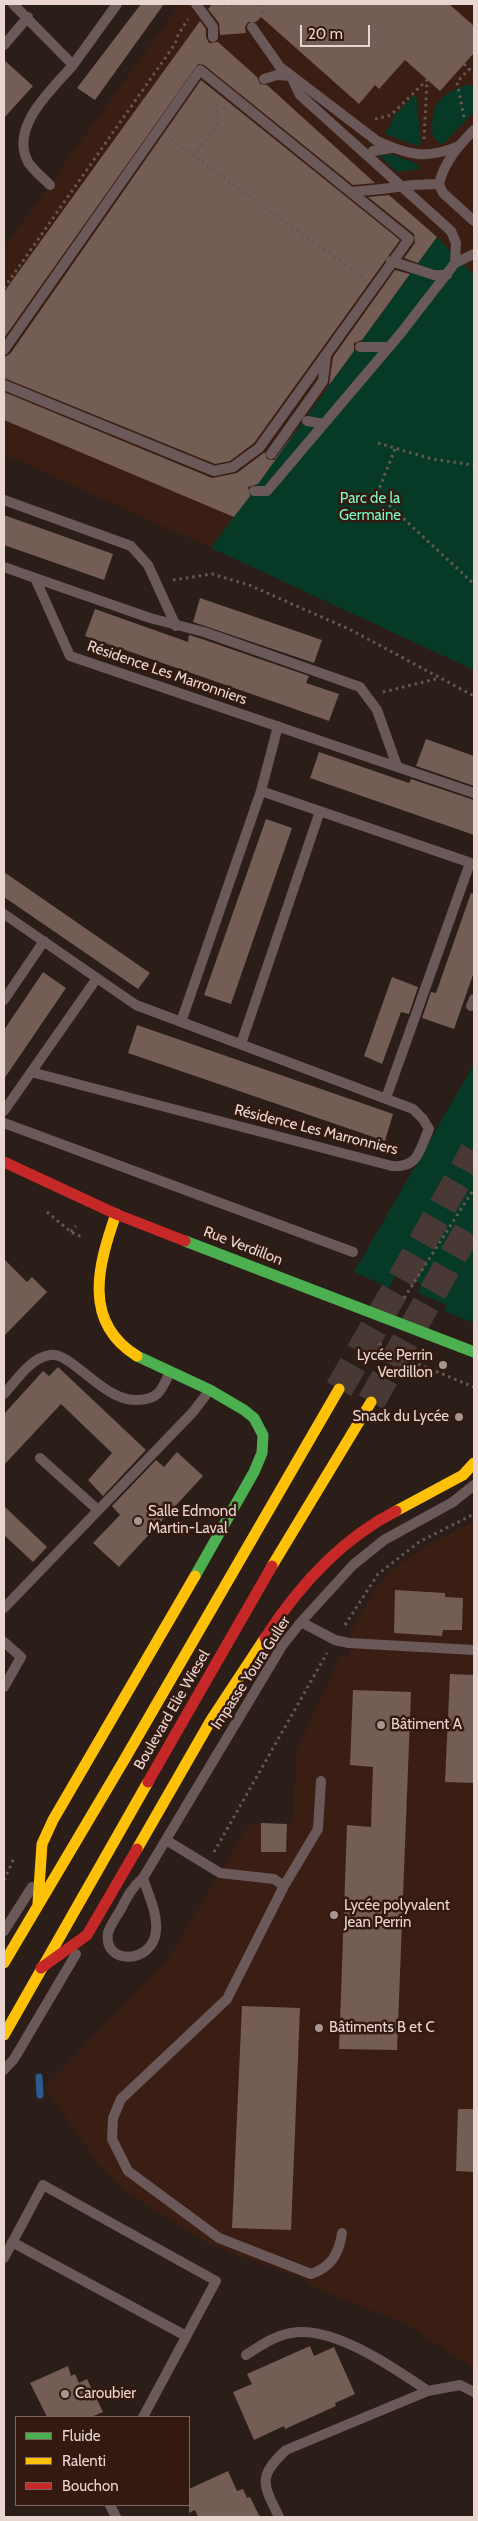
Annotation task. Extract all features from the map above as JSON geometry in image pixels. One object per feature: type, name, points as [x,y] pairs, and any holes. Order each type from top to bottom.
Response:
[{"type":"main road","name":"Rue Verdillon","points":[[4,1162],[116,1214],[474,1352]]},
{"type":"main road","points":[[38,1902],[42,1844],[53,1820],[261,1459],[265,1445],[263,1433],[256,1421],[245,1411],[219,1398],[210,1390],[145,1361],[124,1347],[111,1333],[102,1315],[98,1293],[100,1268],[116,1214]]},
{"type":"main road","name":"Boulevard Elie Wiesel","points":[[4,1963],[38,1902],[123,1762],[338,1389]]},
{"type":"main road","name":"Boulevard Elie Wiesel","points":[[4,2035],[252,1598],[370,1402]]},
{"type":"main road","points":[[42,1968],[88,1935],[212,1720],[284,1608],[342,1546],[372,1523],[463,1475],[474,1463]]},
{"type":"lane","points":[[14,4],[74,65]]},
{"type":"lane","points":[[50,185],[28,161],[23,135],[33,114],[74,65],[117,4]]},
{"type":"lane","points":[[196,4],[213,27],[213,37]]},
{"type":"lane","points":[[4,45],[28,17]]},
{"type":"lane","points":[[257,25],[280,67],[376,141],[393,148],[424,156],[442,153],[459,146]]},
{"type":"lane","points":[[4,350],[200,70],[409,239],[391,261],[326,356],[259,448],[233,467],[214,471],[4,385]]},
{"type":"lane","points":[[264,79],[277,75],[291,76]]},
{"type":"lane","points":[[291,76],[300,95],[450,231],[456,242],[455,263]]},
{"type":"lane","points":[[473,132],[459,146],[442,173],[439,184],[443,193],[474,221]]},
{"type":"lane","points":[[372,151],[393,148]]},
{"type":"lane","points":[[350,192],[439,184]]},
{"type":"lane","points":[[254,491],[267,491],[389,347],[455,263],[474,254]]},
{"type":"lane","points":[[391,261],[434,275],[446,275]]},
{"type":"lane","points":[[360,347],[389,347]]},
{"type":"lane","points":[[271,454],[323,381],[326,356]]},
{"type":"lane","points":[[307,421],[324,424]]},
{"type":"lane","points":[[4,500],[131,546],[148,566],[176,626]]},
{"type":"lane","points":[[4,567],[176,626],[204,632],[360,688],[377,710],[397,766]]},
{"type":"lane","name":"Résidence Les Marronniers","points":[[35,578],[70,656],[474,793]]},
{"type":"lane","points":[[181,1022],[261,791],[278,726]]},
{"type":"lane","points":[[261,791],[472,864],[386,1098]]},
{"type":"lane","points":[[242,1044],[320,811]]},
{"type":"lane","name":"Résidence Les Marronniers","points":[[4,914],[136,1005],[413,1109],[423,1119],[428,1129],[415,1160],[405,1167],[392,1166],[31,1072]]},
{"type":"lane","points":[[4,1000],[44,941]]},
{"type":"lane","points":[[4,1111],[98,978]]},
{"type":"lane","points":[[4,1123],[353,1252]]},
{"type":"lane","points":[[4,1394],[36,1360],[52,1354],[65,1359],[109,1393],[126,1400],[149,1400],[161,1394],[170,1371]]},
{"type":"lane","points":[[4,1608],[193,1412],[210,1390]]},
{"type":"lane","points":[[40,1458],[98,1510]]},
{"type":"lane","name":"Impasse Youra Guller","points":[[143,1878],[156,1929],[154,1942],[137,1956],[128,1958],[117,1954],[110,1946],[108,1934],[133,1886],[143,1878],[282,1646],[352,1565],[384,1540],[452,1502],[474,1485]]},
{"type":"lane","points":[[301,1622],[335,1640],[349,1643],[474,1650]]},
{"type":"lane","points":[[4,1642],[21,1657],[4,1686]]},
{"type":"lane","points":[[321,1781],[318,1829],[284,1886],[228,2000],[121,2099],[113,2118],[112,2139],[128,2172],[219,2238],[311,2274],[324,2270],[339,2252],[342,2233]]},
{"type":"lane","points":[[166,1840],[220,1873],[274,1879],[284,1886]]},
{"type":"lane","points":[[4,1931],[40,1873]]},
{"type":"lane","points":[[4,2070],[14,2059],[34,2027],[88,1935]]},
{"type":"lane","points":[[4,2258],[43,2185],[216,2281],[143,2416]]},
{"type":"lane","points":[[12,2242],[186,2336]]},
{"type":"lane","points":[[246,2355],[272,2339],[292,2333],[324,2333],[392,2366],[428,2391]]},
{"type":"lane","points":[[279,2517],[265,2488],[269,2466],[286,2450],[428,2391],[460,2384],[474,2392]]},
{"type":"path","points":[[257,25],[262,4]]},
{"type":"path","points":[[4,288],[175,44]]},
{"type":"path","points":[[464,64],[474,74]]},
{"type":"path","points":[[468,69],[457,82],[460,104],[473,132]]},
{"type":"path","points":[[370,118],[376,119],[391,115],[426,80],[424,156]]},
{"type":"path","points":[[193,156],[217,124],[217,83]]},
{"type":"path","points":[[158,131],[375,285]]},
{"type":"path","points":[[378,443],[432,459],[474,465]]},
{"type":"path","points":[[395,449],[377,494],[474,584]]},
{"type":"path","points":[[156,585],[185,576],[212,574],[249,585],[350,630],[474,696]]},
{"type":"path","points":[[366,696],[440,678]]},
{"type":"path","points":[[400,1303],[474,1189]]},
{"type":"path","points":[[71,1232],[76,1226]]},
{"type":"path","points":[[382,1340],[380,1345],[384,1350],[474,1387]]},
{"type":"path","points":[[344,1626],[378,1574],[418,1542],[474,1514]]},
{"type":"path","points":[[211,1858],[218,1841],[328,1652]]},
{"type":"shaded area","points":[[180,4],[474,4],[474,275],[436,238],[211,548],[4,454],[4,248]]},
{"type":"shaded area","name":"Lycée polyvalent Jean Perrin","points":[[474,1521],[474,2369],[406,2324],[315,2288],[304,2279],[212,2246],[126,2192],[99,2165],[45,2087],[169,1958],[250,1823],[292,1824],[297,1750],[340,1656],[349,1656],[350,1634],[374,1590],[390,1571],[423,1548]]},
{"type":"green space","points":[[465,85],[474,86],[474,112],[442,145],[433,137],[434,111],[441,99],[455,89]]},
{"type":"green space","points":[[416,94],[421,142],[418,146],[385,134],[395,115]]},
{"type":"green space","points":[[391,154],[418,164],[419,169],[397,172],[379,156]]},
{"type":"green space","name":"Parc de la Germaine","points":[[437,237],[474,275],[474,670],[211,548]]},
{"type":"green space","points":[[474,1064],[474,1323],[444,1311],[447,1305],[418,1293],[421,1284],[397,1274],[389,1288],[354,1272]]},
{"type":"building","points":[[141,4],[164,4],[95,100],[77,88]]},
{"type":"building","points":[[212,4],[449,4],[474,26],[474,53],[440,91],[405,60],[379,89],[375,85],[359,104],[261,17],[256,22],[248,22],[245,27],[246,33],[220,35],[219,23],[208,9]]},
{"type":"building","points":[[200,21],[206,29],[206,37],[209,43],[218,42],[257,77],[260,84],[267,85],[375,183],[353,185],[204,65],[198,64],[4,338],[4,292]]},
{"type":"building","points":[[4,60],[33,86],[4,118]]},
{"type":"building","points":[[201,80],[400,240],[254,443],[230,461],[215,464],[4,378],[4,357],[10,354]]},
{"type":"building","points":[[389,195],[437,237],[418,263],[404,258],[415,243],[414,234],[368,197]]},
{"type":"building","points":[[395,270],[410,274],[362,340],[354,343],[354,351],[308,414],[329,385],[333,357]]},
{"type":"building","points":[[4,392],[212,478],[237,473],[265,452],[267,459],[274,460],[301,424],[258,484],[248,487],[250,496],[234,517],[4,420]]},
{"type":"building","points":[[4,515],[113,554],[104,580],[4,545]]},
{"type":"building","points":[[200,598],[322,640],[314,663],[193,622]]},
{"type":"building","points":[[95,609],[188,642],[189,635],[309,676],[306,683],[339,694],[329,721],[85,636]]},
{"type":"building","points":[[426,739],[474,756],[474,786],[416,766]]},
{"type":"building","points":[[319,752],[409,783],[411,779],[474,800],[474,835],[310,778]]},
{"type":"building","points":[[266,819],[292,828],[231,1004],[204,995]]},
{"type":"building","points":[[4,872],[150,973],[138,989],[4,897]]},
{"type":"building","points":[[471,893],[474,894],[474,972],[454,1029],[422,1018],[431,992],[436,993]]},
{"type":"building","points":[[43,972],[66,988],[4,1079],[4,1030]]},
{"type":"building","points":[[392,977],[418,987],[409,1014],[401,1012],[382,1064],[364,1056]]},
{"type":"building","points":[[137,1025],[393,1114],[385,1141],[128,1053]]},
{"type":"building","points":[[4,1259],[27,1282],[32,1277],[47,1292],[4,1336]]},
{"type":"building","points":[[58,1367],[146,1450],[103,1496],[88,1480],[112,1453],[61,1404],[4,1465],[4,1414],[43,1371],[49,1376]]},
{"type":"building","name":"Salle Edmond Martin-Laval","points":[[177,1452],[203,1476],[119,1567],[93,1543],[120,1515],[112,1506],[156,1460],[164,1467]]},
{"type":"building","points":[[4,1506],[47,1547],[33,1562],[4,1535]]},
{"type":"building","points":[[395,1590],[445,1593],[445,1597],[463,1598],[462,1630],[443,1630],[442,1636],[394,1633]]},
{"type":"building","points":[[450,1674],[474,1675],[474,1783],[445,1782]]},
{"type":"building","points":[[353,1690],[411,1692],[397,2050],[339,2049],[347,1825],[371,1827],[373,1767],[350,1765]]},
{"type":"building","points":[[261,1823],[287,1824],[286,1852],[261,1852]]},
{"type":"building","points":[[242,2006],[300,2008],[291,2230],[232,2228]]},
{"type":"building","points":[[458,2109],[474,2109],[474,2172],[456,2171]]},
{"type":"building","points":[[310,2346],[314,2356],[334,2347],[355,2394],[335,2403],[336,2406],[285,2429],[284,2426],[254,2440],[233,2392],[252,2384],[247,2374]]},
{"type":"building","name":"Caroubier","points":[[68,2366],[71,2376],[75,2374],[79,2383],[87,2379],[103,2412],[93,2416],[46,2416],[30,2383]]},
{"type":"building","points":[[228,2471],[237,2491],[243,2489],[247,2498],[250,2497],[260,2517],[198,2517],[195,2510],[189,2513],[190,2489]]},
{"type":"waterway","points":[[39,2077],[40,2095]]},
{"type":"tunnel","points":[[339,1389],[474,1151]]},
{"type":"tunnel","points":[[371,1402],[474,1219]]},
{"type":"traffic: fast","points":[[185,1241],[474,1352]]},
{"type":"traffic: fast","points":[[137,1356],[210,1390],[244,1410],[254,1418],[263,1435],[262,1453],[254,1472],[195,1576]]},
{"type":"traffic: slow","points":[[116,1214],[109,1233],[100,1272],[101,1310],[108,1327],[120,1342],[137,1356]]},
{"type":"traffic: slow","points":[[123,1762],[339,1389]]},
{"type":"traffic: slow","points":[[272,1566],[371,1402]]},
{"type":"traffic: slow","points":[[396,1511],[463,1475],[474,1463]]},
{"type":"traffic: slow","points":[[38,1903],[42,1844],[53,1820],[195,1576]]},
{"type":"traffic: slow","points":[[137,1849],[211,1720],[265,1638]]},
{"type":"traffic: slow","points":[[4,1963],[123,1762]]},
{"type":"traffic: slow","points":[[4,2035],[148,1782]]},
{"type":"traffic: jam","points":[[4,1162],[116,1214],[185,1241]]},
{"type":"traffic: jam","points":[[265,1638],[306,1583],[322,1566],[357,1535],[396,1511]]},
{"type":"traffic: jam","points":[[148,1782],[272,1566]]},
{"type":"traffic: jam","points":[[41,1968],[87,1935],[137,1849]]},
{"type":"place","name":"Lycée Perrin Verdillon","points":[[443,1365]]},
{"type":"place","name":"Snack du Lycée","points":[[459,1417]]},
{"type":"place","name":"Salle Edmond Martin-Laval","points":[[138,1521]]},
{"type":"place","name":"Bâtiment A","points":[[381,1725]]},
{"type":"place","name":"Lycée polyvalent Jean Perrin","points":[[334,1915]]},
{"type":"place","name":"Bâtiments B et C","points":[[319,2028]]},
{"type":"place","name":"Caroubier","points":[[65,2394]]}]
